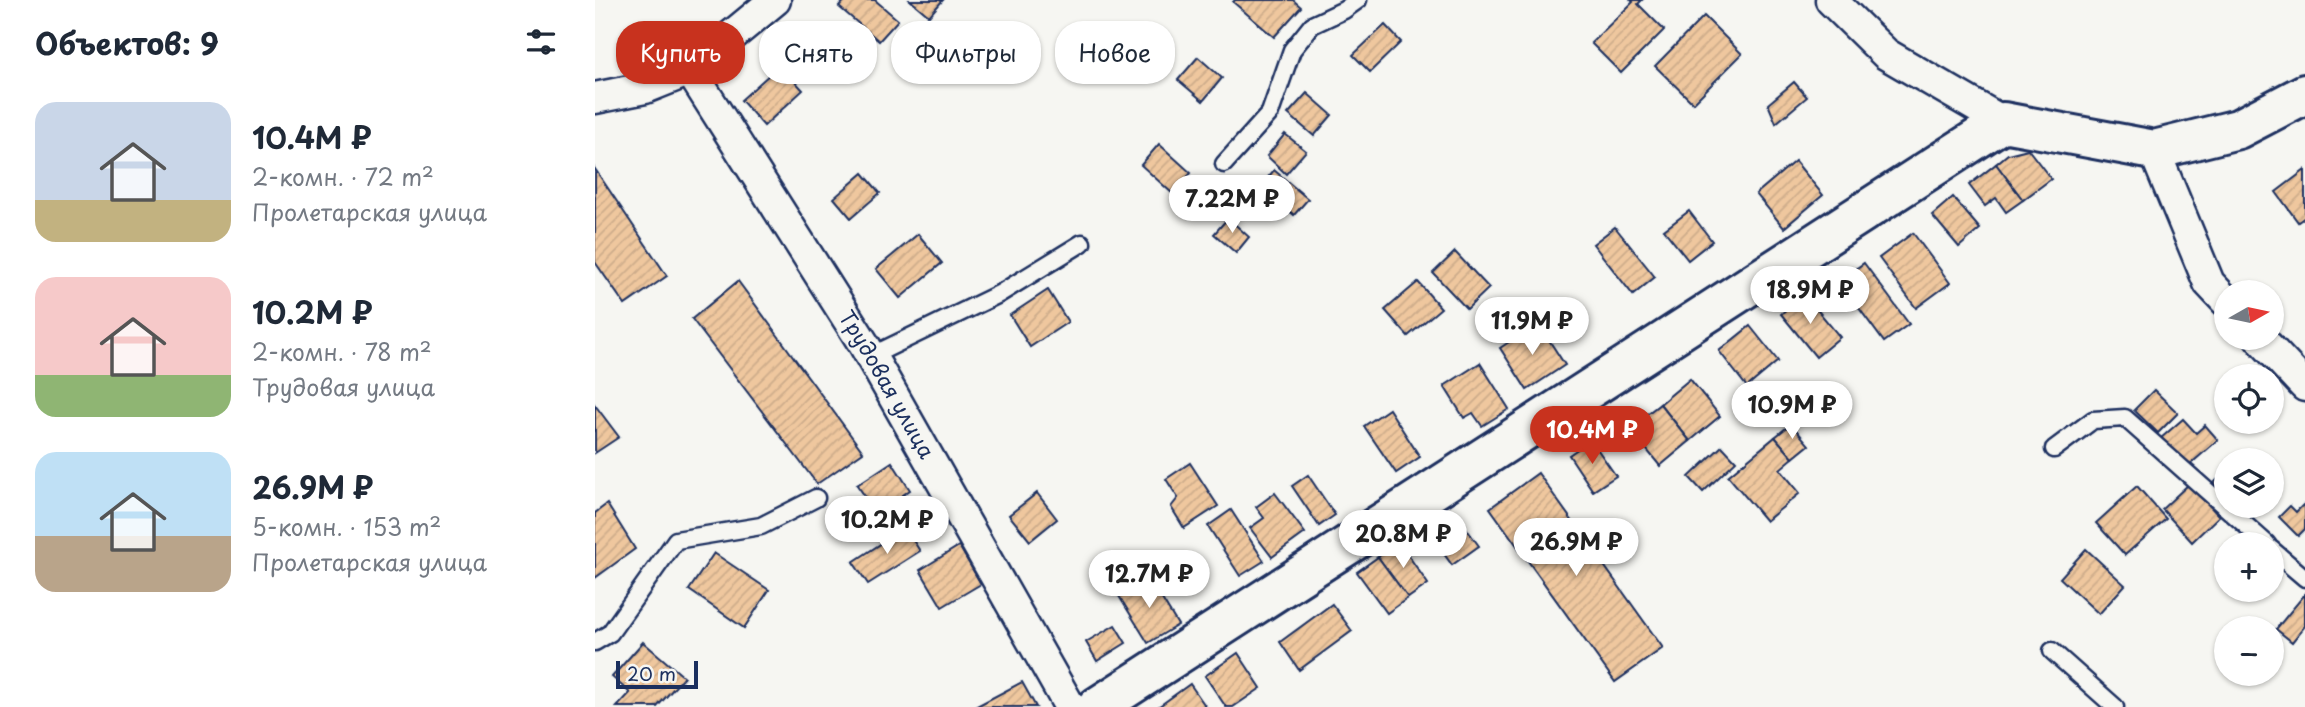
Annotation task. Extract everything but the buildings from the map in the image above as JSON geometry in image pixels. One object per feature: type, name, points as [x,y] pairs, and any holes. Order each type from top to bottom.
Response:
[{"type":"street","points":[[745,25],[775,0]]},
{"type":"street","points":[[1831,0],[1886,54],[2003,122],[2154,150],[2238,129],[2305,94]]},
{"type":"street","points":[[595,98],[655,84]]},
{"type":"street","name":"Трудовая улица","points":[[699,84],[871,356],[1070,707]]},
{"type":"street","points":[[1097,707],[2003,122]]},
{"type":"street","points":[[2154,150],[2209,283],[2214,288]]},
{"type":"street","points":[[2271,350],[2305,386]]},
{"type":"lane","points":[[1224,164],[1270,113],[1292,50],[1305,33],[1312,25],[1345,10],[1358,0]]},
{"type":"lane","points":[[871,356],[999,294],[1082,243]]},
{"type":"lane","points":[[2054,449],[2093,420],[2125,418],[2253,532]]},
{"type":"lane","points":[[595,642],[610,633],[676,540],[761,527],[816,498]]},
{"type":"lane","points":[[2284,560],[2305,578]]},
{"type":"lane","points":[[2052,650],[2115,707]]}]
